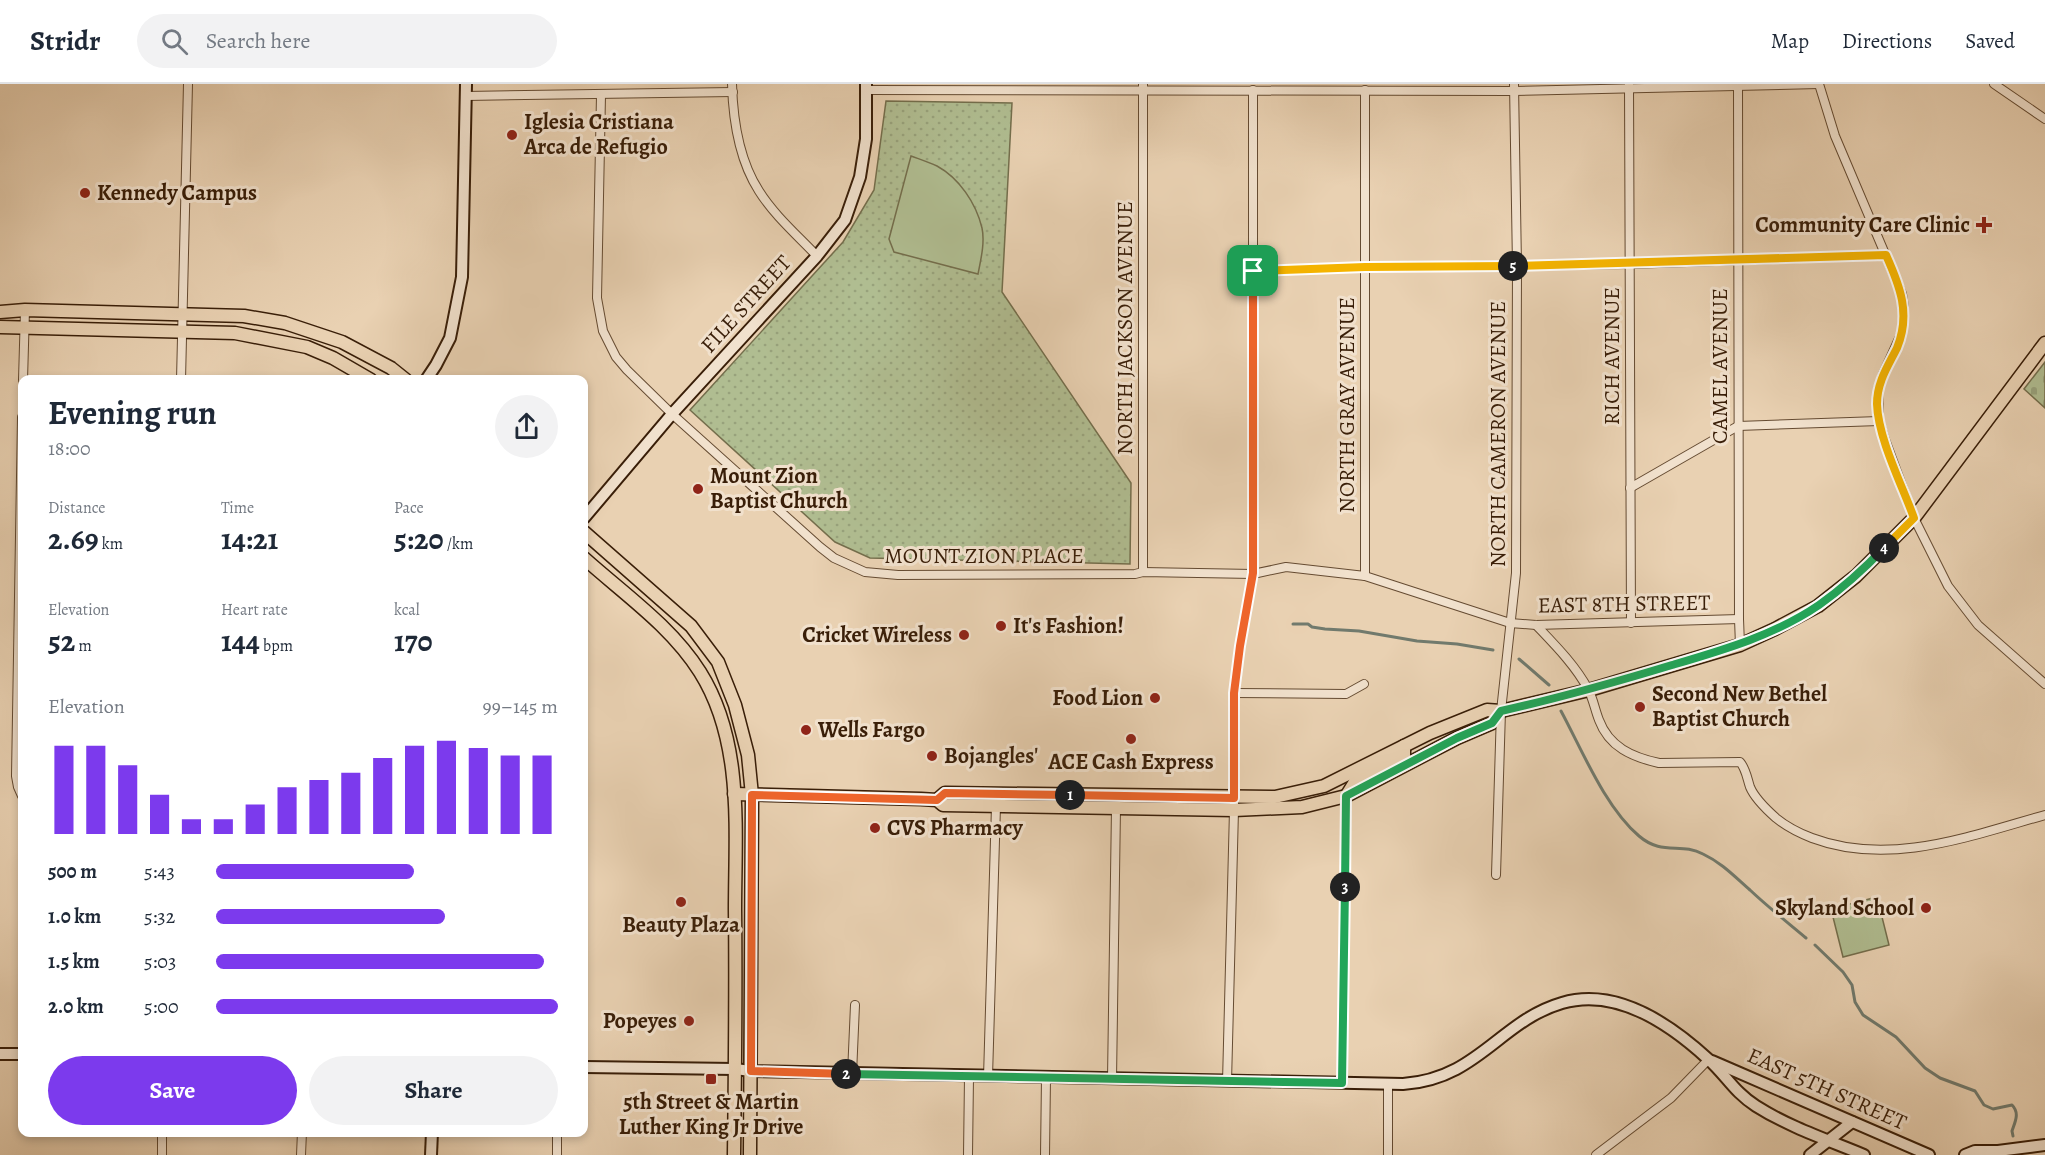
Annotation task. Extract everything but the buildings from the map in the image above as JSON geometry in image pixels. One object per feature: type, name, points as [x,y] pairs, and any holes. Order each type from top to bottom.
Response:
[{"type":"main road","points":[[429,375],[450,338],[462,277],[466,84]]},
{"type":"main road","name":"FILE STREET","points":[[588,513],[672,414],[817,256],[845,220],[860,177],[866,139],[866,87]]},
{"type":"main road","points":[[0,312],[25,310],[244,316],[285,322],[342,342],[399,375]]},
{"type":"main road","points":[[0,327],[235,333],[308,347],[362,375]]},
{"type":"main road","points":[[734,794],[937,800],[943,805],[1116,808],[1234,804],[1324,786],[1430,733],[1487,710],[1501,711],[1589,690],[1740,645],[1818,606],[1856,576],[1914,518],[2045,343]]},
{"type":"main road","points":[[588,536],[691,626],[718,662],[735,705],[748,754],[752,795],[750,1155]]},
{"type":"main road","points":[[588,562],[676,639],[701,673],[720,711],[731,758],[734,794],[734,1155]]},
{"type":"main road","points":[[937,800],[945,793],[1302,807],[1346,796],[1457,738],[1492,723],[1501,711]]},
{"type":"main road","points":[[1346,796],[1355,782],[1404,756],[1404,746]]},
{"type":"main road","name":"EAST 5TH STREET","points":[[588,1067],[1227,1082],[1388,1084],[1425,1082],[1448,1075],[1475,1059],[1539,1012],[1565,1002],[1605,1000],[1637,1010],[1670,1029],[1709,1059],[1734,1089],[1755,1106],[1779,1119],[1864,1155]]},
{"type":"main road","points":[[0,1054],[18,1054]]},
{"type":"main road","name":"EAST 5TH STREET","points":[[1709,1059],[1929,1155]]},
{"type":"main road","points":[[1810,1155],[1852,1122]]},
{"type":"main road","points":[[431,1155],[432,1137]]},
{"type":"main road","points":[[1965,1155],[1979,1150],[1994,1153],[2045,1145]]},
{"type":"street","points":[[181,375],[188,84]]},
{"type":"street","points":[[866,87],[1365,90],[1514,87],[1738,87],[1819,84],[1835,136],[1902,294],[1904,320],[1897,348],[1883,374],[1878,390],[1879,421],[1914,518],[1948,586],[1978,625],[2045,684]]},
{"type":"street","points":[[1995,84],[2045,119]]},
{"type":"street","name":"NORTH JACKSON AVENUE","points":[[1143,87],[1143,572]]},
{"type":"street","name":"NORTH CAMERON AVENUE","points":[[1496,875],[1501,711],[1516,573],[1517,266],[1514,87]]},
{"type":"street","name":"RICH AVENUE","points":[[1629,87],[1631,623]]},
{"type":"street","name":"CAMEL AVENUE","points":[[1738,87],[1740,645]]},
{"type":"street","points":[[466,96],[600,95],[733,88],[737,130],[750,175],[768,204],[817,256]]},
{"type":"street","points":[[1227,1082],[1234,804],[1234,693],[1253,573],[1253,90]]},
{"type":"street","name":"NORTH GRAY AVENUE","points":[[1365,90],[1365,576]]},
{"type":"street","name":"MOUNT ZION PLACE","points":[[600,95],[597,247],[599,314],[603,331],[616,357],[672,414],[834,558],[865,572],[898,575],[1253,573],[1286,567],[1365,576],[1510,623]]},
{"type":"street","points":[[1253,271],[1365,267],[1630,264],[1886,255]]},
{"type":"street","points":[[23,375],[25,310]]},
{"type":"street","points":[[1630,488],[1738,426],[1879,421]]},
{"type":"street","name":"EAST 8TH STREET","points":[[1510,623],[1536,625],[1739,619]]},
{"type":"street","points":[[1536,625],[1563,653],[1589,690],[1605,734],[1616,746],[1637,757],[1659,763],[1740,762],[1745,769],[1751,789],[1766,809],[1789,827],[1823,842],[1857,849],[1899,850],[1952,840],[2045,815]]},
{"type":"street","points":[[18,681],[16,776],[18,788]]},
{"type":"street","points":[[1234,693],[1346,694],[1364,684]]},
{"type":"street","points":[[1342,1083],[1346,796]]},
{"type":"street","points":[[988,1077],[996,806]]},
{"type":"street","points":[[1112,1079],[1116,808]]},
{"type":"street","points":[[852,1074],[855,1005]]},
{"type":"street","points":[[1596,1155],[1671,1098],[1709,1059]]},
{"type":"street","points":[[968,1155],[969,1077]]},
{"type":"street","points":[[1045,1155],[1046,1078]]},
{"type":"street","points":[[1388,1084],[1388,1155]]},
{"type":"street","points":[[162,1137],[162,1155]]},
{"type":"street","points":[[302,1137],[302,1155]]},
{"type":"street","points":[[557,1137],[557,1155]]},
{"type":"green space","points":[[886,101],[1012,103],[1002,292],[1131,483],[1130,564],[870,558],[835,542],[690,410],[843,242],[874,190]]},
{"type":"green space","points":[[911,156],[945,171],[966,192],[976,209],[983,233],[978,274],[894,252],[889,239]]},
{"type":"green space","points":[[2045,362],[2045,408],[2024,389]]},
{"type":"green space","points":[[1877,897],[1889,945],[1843,957],[1831,909]]},
{"type":"waterway","points":[[1293,624],[1308,624],[1325,629],[1359,631],[1493,650]]},
{"type":"waterway","points":[[1519,659],[1549,685]]},
{"type":"waterway","points":[[1561,711],[1605,794],[1615,810],[1639,836],[1656,846],[1687,849],[1710,858],[1728,870],[1806,938]]},
{"type":"waterway","points":[[1815,945],[1843,972],[1852,985],[1855,1002],[1863,1015],[1896,1037],[1925,1068],[1940,1078],[1975,1091],[1984,1105],[1993,1109],[2012,1105],[2016,1114],[2013,1136]]},
{"type":"place","name":"Iglesia Cristiana Arca de Refugio","points":[[512,135]]},
{"type":"place","name":"Kennedy Campus","points":[[85,193]]},
{"type":"place","name":"Community Care Clinic","points":[[1984,225]]},
{"type":"place","name":"Mount Zion Baptist Church","points":[[698,489]]},
{"type":"place","name":"It's Fashion!","points":[[1001,626]]},
{"type":"place","name":"Cricket Wireless","points":[[964,635]]},
{"type":"place","name":"Food Lion","points":[[1155,698]]},
{"type":"place","name":"Second New Bethel Baptist Church","points":[[1640,707]]},
{"type":"place","name":"Wells Fargo","points":[[806,730]]},
{"type":"place","name":"ACE Cash Express","points":[[1131,739]]},
{"type":"place","name":"Bojangles'","points":[[932,756]]},
{"type":"place","name":"CVS Pharmacy","points":[[875,828]]},
{"type":"place","name":"Beauty Plaza","points":[[681,902]]},
{"type":"place","name":"Skyland School","points":[[1926,908]]},
{"type":"place","name":"Popeyes","points":[[689,1021]]},
{"type":"place","name":"5th Street & Martin Luther King Jr Drive","points":[[711,1079]]},
{"type":"route","points":[[1886,255],[1902,294],[1904,320],[1897,348],[1883,374],[1877,403],[1884,437],[1914,518],[1856,576],[1818,606],[1775,629],[1740,645],[1589,690],[1501,711],[1492,723],[1457,738],[1346,796],[1342,1083],[751,1071],[752,795],[937,800],[945,793],[1234,798],[1234,693],[1253,573],[1253,271],[1365,267],[1630,264],[1886,255]]}]
